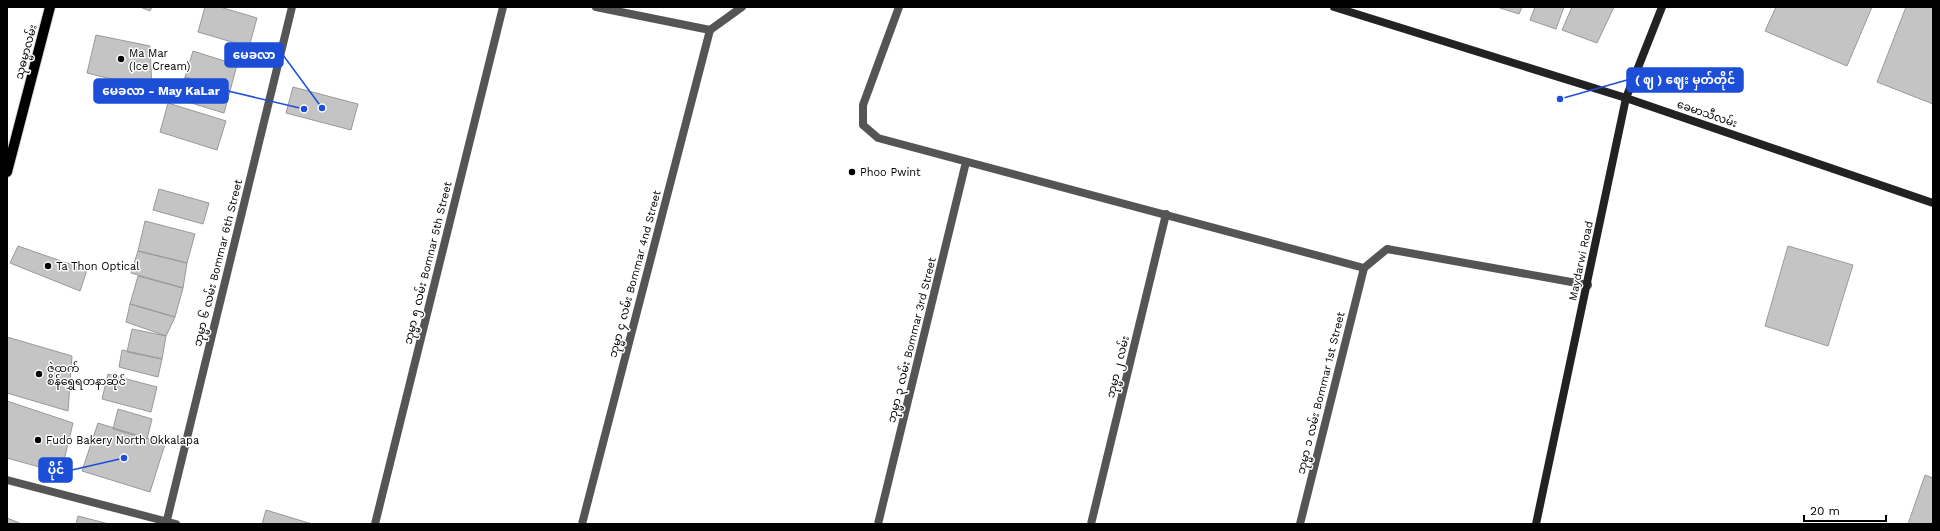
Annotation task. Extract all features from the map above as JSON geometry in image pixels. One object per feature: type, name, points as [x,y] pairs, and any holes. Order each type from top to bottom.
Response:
[{"type":"main road","name":"သုဓမ္မာလမ်း","points":[[7,172],[50,7]]},
{"type":"main road","name":"ခေမာသီလမ်း","points":[[1334,7],[1626,98],[1933,203]]},
{"type":"main road","name":"Maydarwi Road","points":[[1536,524],[1588,285],[1626,98],[1662,7]]},
{"type":"street","name":"ဘုမ္မာ ၆ လမ်း Bommar 6th Street","points":[[166,523],[292,7]]},
{"type":"street","name":"ဘုမ္မာ ၅ လမ်း Bomnar 5th Street","points":[[375,524],[503,7]]},
{"type":"street","points":[[596,7],[710,30],[742,7]]},
{"type":"street","points":[[899,7],[863,105],[863,125],[878,138],[1364,268],[1387,249],[1588,285]]},
{"type":"street","name":"ဘုမ္မာ ၄ လမ်း Bommar 4nd Street","points":[[582,524],[710,30]]},
{"type":"street","name":"ဘုမ္မာ ၃ လမ်း Bommar 3rd Street","points":[[878,524],[966,162]]},
{"type":"street","name":"ဘုမ္မာ ၂ လမ်း","points":[[1091,524],[1166,214]]},
{"type":"street","name":"ဘုမ္မာ ၁ လမ်း Bommar 1st Street","points":[[1300,524],[1364,268]]},
{"type":"street","points":[[7,480],[166,523],[176,524]]},
{"type":"building","points":[[140,7],[152,7],[150,11]]},
{"type":"building","points":[[205,7],[220,7],[257,18],[249,47],[198,32]]},
{"type":"building","points":[[1497,7],[1522,7],[1519,14]]},
{"type":"building","points":[[1535,7],[1564,7],[1556,29],[1530,20]]},
{"type":"building","points":[[1572,7],[1614,7],[1597,43],[1562,30]]},
{"type":"building","points":[[1776,7],[1872,7],[1847,66],[1765,31]]},
{"type":"building","points":[[1906,7],[1933,7],[1933,104],[1877,82]]},
{"type":"building","name":"Ma Mar (Ice Cream)","points":[[96,35],[150,46],[152,89],[87,73]]},
{"type":"building","points":[[193,51],[237,65],[230,91],[185,77]]},
{"type":"building","points":[[185,77],[230,91],[224,113],[178,99]]},
{"type":"building","points":[[293,87],[358,104],[351,130],[286,113]]},
{"type":"building","points":[[168,103],[226,121],[217,150],[160,132]]},
{"type":"building","points":[[159,189],[209,203],[203,224],[153,210]]},
{"type":"building","points":[[145,221],[195,234],[187,263],[138,251]]},
{"type":"building","name":"Ta Thon Optical","points":[[18,246],[87,270],[80,291],[10,263]]},
{"type":"building","points":[[1788,246],[1853,265],[1828,346],[1765,326]]},
{"type":"building","points":[[138,251],[187,263],[183,288],[131,273]]},
{"type":"building","points":[[138,276],[183,288],[175,317],[130,304]]},
{"type":"building","points":[[130,304],[175,317],[166,336],[126,322]]},
{"type":"building","points":[[132,329],[166,336],[162,359],[127,352]]},
{"type":"building","name":"ဇွဲထက် စိန်ရွှေရတနာဆိုင်","points":[[7,337],[72,356],[68,411],[7,393]]},
{"type":"building","points":[[122,350],[162,359],[158,377],[119,367]]},
{"type":"building","points":[[108,374],[157,387],[151,412],[102,399]]},
{"type":"building","name":"Fudo Bakery North Okkalapa","points":[[7,401],[73,423],[61,473],[7,458]]},
{"type":"building","points":[[118,409],[152,419],[147,439],[113,429]]},
{"type":"building","points":[[98,423],[165,444],[150,492],[82,471]]},
{"type":"building","points":[[1925,475],[1933,478],[1933,524],[1908,524]]},
{"type":"building","points":[[266,510],[312,524],[262,524]]},
{"type":"building","points":[[78,516],[109,524],[76,524]]},
{"type":"building","points":[[7,518],[22,524],[7,524]]},
{"type":"place","name":"Ma Mar (Ice Cream)","points":[[121,59]]},
{"type":"place","name":"( ဈ ) ဈေး မှတ်တိုင်","points":[[1560,99]]},
{"type":"place","name":"မေခလာ","points":[[322,108]]},
{"type":"place","name":"မေခလာ - May KaLar","points":[[304,109]]},
{"type":"place","name":"Phoo Pwint","points":[[852,172]]},
{"type":"place","name":"Ta Thon Optical","points":[[48,266]]},
{"type":"place","name":"ဇွဲထက် စိန်ရွှေရတနာဆိုင်","points":[[39,374]]},
{"type":"place","name":"Fudo Bakery North Okkalapa","points":[[38,440]]},
{"type":"place","name":"ပိုင်","points":[[124,458]]}]
